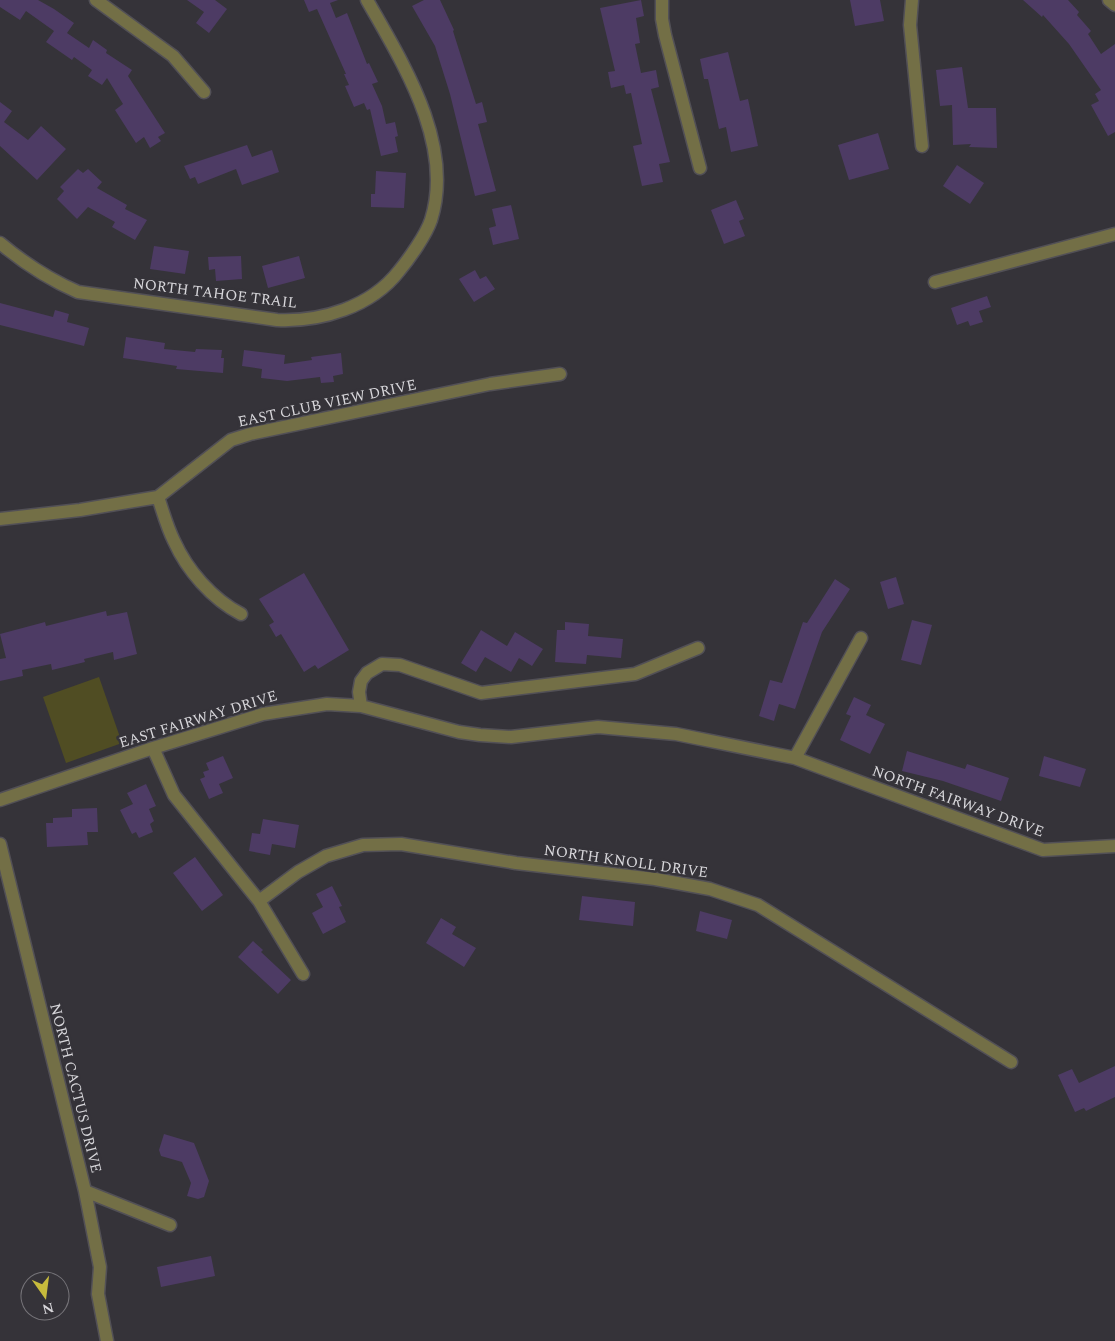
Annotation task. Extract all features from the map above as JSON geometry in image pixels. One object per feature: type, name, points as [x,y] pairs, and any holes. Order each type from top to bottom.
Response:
[{"type":"street","points":[[96,0],[173,56],[204,92]]},
{"type":"street","name":"NORTH TAHOE TRAIL","points":[[0,243],[30,268],[54,282],[78,292],[277,320],[300,321],[320,318],[374,294],[392,280],[407,262],[431,220],[436,182],[435,161],[423,107],[412,78],[367,0]]},
{"type":"street","points":[[662,0],[662,19],[665,36],[700,168]]},
{"type":"street","points":[[912,0],[910,25],[922,146]]},
{"type":"street","points":[[1109,0],[1115,6]]},
{"type":"street","points":[[935,282],[1115,234]]},
{"type":"street","name":"EAST CLUB VIEW DRIVE","points":[[0,518],[80,510],[158,497],[231,440],[250,434],[490,384],[560,374]]},
{"type":"street","points":[[158,497],[174,542],[186,563],[226,606],[241,614]]},
{"type":"street","points":[[795,758],[861,638]]},
{"type":"street","points":[[361,706],[359,692],[361,681],[367,673],[382,664],[400,665],[481,693],[635,674],[698,648]]},
{"type":"street","name":"EAST FAIRWAY DRIVE","points":[[0,800],[153,748],[263,714],[327,704],[361,706],[459,732],[480,735],[511,737],[598,727],[646,730],[795,758]]},
{"type":"street","points":[[153,748],[174,795],[259,901],[303,974]]},
{"type":"street","name":"NORTH FAIRWAY DRIVE","points":[[795,758],[1043,850],[1115,846]]},
{"type":"street","name":"NORTH CACTUS DRIVE","points":[[0,844],[86,1191],[100,1267],[98,1294],[107,1341]]},
{"type":"street","name":"NORTH KNOLL DRIVE","points":[[259,901],[298,872],[326,856],[363,845],[400,844],[516,863],[656,879],[710,889],[758,905],[1010,1062]]},
{"type":"street","points":[[86,1191],[170,1225]]},
{"type":"shaded area","points":[[99,677],[122,743],[66,763],[43,697]]},
{"type":"building","points":[[0,0],[38,0],[74,23],[67,33],[89,48],[93,40],[107,50],[106,53],[132,70],[128,76],[165,133],[158,137],[161,141],[150,148],[144,137],[136,143],[115,110],[123,104],[107,78],[102,85],[88,76],[92,70],[74,57],[72,60],[46,42],[54,31],[26,11],[20,20],[0,7]]},
{"type":"building","points":[[187,0],[215,0],[227,9],[209,33],[196,23],[204,12]]},
{"type":"building","points":[[304,0],[338,0],[330,3],[336,18],[347,13],[367,64],[369,63],[378,82],[372,84],[382,106],[386,124],[395,122],[398,136],[395,137],[398,152],[381,156],[370,109],[367,110],[364,103],[354,107],[345,86],[349,85],[344,74],[346,74],[317,9],[309,12]]},
{"type":"building","points":[[424,0],[440,0],[454,30],[476,104],[482,102],[487,122],[478,124],[496,191],[475,196],[450,94],[435,46],[412,6]]},
{"type":"building","points":[[641,0],[644,16],[636,18],[640,43],[635,44],[641,73],[656,70],[659,87],[651,89],[670,162],[659,164],[663,182],[642,186],[633,146],[642,144],[631,93],[626,94],[624,85],[611,88],[608,72],[615,71],[600,8]]},
{"type":"building","points":[[850,0],[880,0],[884,21],[855,26]]},
{"type":"building","points":[[1023,0],[1068,0],[1079,12],[1077,15],[1091,31],[1088,34],[1101,54],[1115,44],[1115,132],[1108,136],[1091,105],[1099,101],[1095,94],[1101,90],[1069,44],[1043,15],[1042,17]]},
{"type":"building","points":[[728,52],[740,101],[748,99],[758,146],[731,152],[726,127],[719,129],[708,79],[704,79],[700,59]]},
{"type":"building","points":[[962,67],[968,108],[996,108],[997,148],[969,147],[971,144],[953,145],[952,105],[940,106],[936,70]]},
{"type":"building","points":[[0,102],[12,111],[4,122],[28,140],[41,126],[66,149],[37,180],[0,146]]},
{"type":"building","points":[[878,133],[889,169],[849,180],[838,145]]},
{"type":"building","points":[[247,145],[252,157],[272,150],[279,172],[242,185],[236,169],[198,184],[195,177],[190,179],[184,166]]},
{"type":"building","points":[[957,165],[984,183],[970,204],[943,186]]},
{"type":"building","points":[[78,169],[83,173],[88,169],[102,182],[97,188],[127,205],[125,209],[147,220],[135,240],[112,227],[115,222],[88,207],[77,219],[57,199],[64,191],[60,187]]},
{"type":"building","points":[[376,171],[406,173],[404,208],[371,207],[371,194],[375,194]]},
{"type":"building","points":[[736,200],[744,219],[739,221],[745,236],[724,244],[711,210]]},
{"type":"building","points":[[511,205],[519,239],[493,245],[489,228],[496,226],[492,209]]},
{"type":"building","points":[[154,246],[189,251],[185,274],[150,269]]},
{"type":"building","points":[[241,256],[242,279],[216,281],[215,269],[209,270],[208,257]]},
{"type":"building","points":[[299,256],[305,278],[268,288],[262,266]]},
{"type":"building","points":[[475,270],[480,279],[486,276],[495,289],[474,302],[459,279]]},
{"type":"building","points":[[987,296],[991,307],[979,311],[983,322],[970,326],[968,321],[957,325],[951,308]]},
{"type":"building","points":[[0,303],[53,317],[55,310],[69,314],[67,322],[89,328],[84,346],[0,325]]},
{"type":"building","points":[[126,337],[165,343],[164,349],[195,352],[196,349],[222,350],[221,358],[224,358],[223,373],[176,369],[177,366],[123,358]]},
{"type":"building","points":[[244,350],[285,355],[284,364],[312,360],[311,357],[341,353],[343,374],[333,376],[334,382],[321,383],[320,377],[287,381],[261,378],[262,369],[242,366]]},
{"type":"building","points":[[304,573],[349,650],[318,669],[315,665],[304,672],[281,634],[276,637],[269,625],[274,622],[259,599]]},
{"type":"building","points":[[896,577],[904,604],[888,609],[880,582]]},
{"type":"building","points":[[835,579],[850,589],[822,632],[795,709],[779,704],[774,721],[759,716],[770,680],[782,683],[803,622],[807,623]]},
{"type":"building","points":[[106,611],[107,616],[127,612],[137,654],[114,660],[113,652],[84,659],[85,662],[52,670],[51,664],[22,670],[23,676],[0,681],[0,659],[6,658],[0,634],[45,622],[46,626]]},
{"type":"building","points":[[912,620],[932,625],[921,665],[901,660]]},
{"type":"building","points":[[565,622],[589,624],[588,636],[623,639],[621,658],[587,655],[586,664],[555,662],[557,630],[565,630]]},
{"type":"building","points":[[481,630],[507,646],[515,632],[543,649],[532,666],[519,658],[511,672],[485,657],[476,672],[461,663]]},
{"type":"building","points":[[854,697],[871,705],[866,715],[885,724],[870,754],[840,740],[851,716],[846,714]]},
{"type":"building","points":[[907,751],[965,769],[967,764],[1009,778],[1001,801],[943,781],[902,771]]},
{"type":"building","points":[[223,756],[233,778],[219,784],[223,793],[209,799],[200,779],[205,777],[203,772],[209,770],[206,763]]},
{"type":"building","points":[[1044,756],[1086,769],[1080,787],[1039,776]]},
{"type":"building","points":[[146,784],[156,806],[149,809],[154,821],[150,824],[153,832],[139,838],[136,832],[132,834],[120,810],[133,804],[127,793]]},
{"type":"building","points":[[97,808],[98,832],[87,832],[88,845],[47,847],[46,823],[53,823],[53,818],[72,817],[72,809]]},
{"type":"building","points":[[263,819],[299,825],[295,848],[272,844],[270,855],[249,851],[252,833],[260,834]]},
{"type":"building","points":[[195,857],[223,895],[202,911],[173,873]]},
{"type":"building","points":[[332,886],[342,906],[339,907],[346,922],[323,934],[312,913],[323,907],[316,894]]},
{"type":"building","points":[[582,896],[635,902],[633,926],[579,920]]},
{"type":"building","points":[[700,911],[732,920],[727,939],[696,931]]},
{"type":"building","points":[[441,918],[456,927],[452,934],[476,948],[464,967],[426,943]]},
{"type":"building","points":[[253,941],[263,950],[261,952],[291,980],[278,994],[238,957]]},
{"type":"building","points":[[1115,1066],[1115,1097],[1086,1111],[1084,1108],[1075,1112],[1058,1075],[1072,1069],[1079,1083]]},
{"type":"building","points":[[164,1134],[194,1143],[209,1181],[204,1197],[198,1199],[187,1196],[191,1183],[182,1162],[161,1156],[159,1150]]},
{"type":"building","points":[[211,1256],[215,1276],[161,1287],[157,1267]]}]
